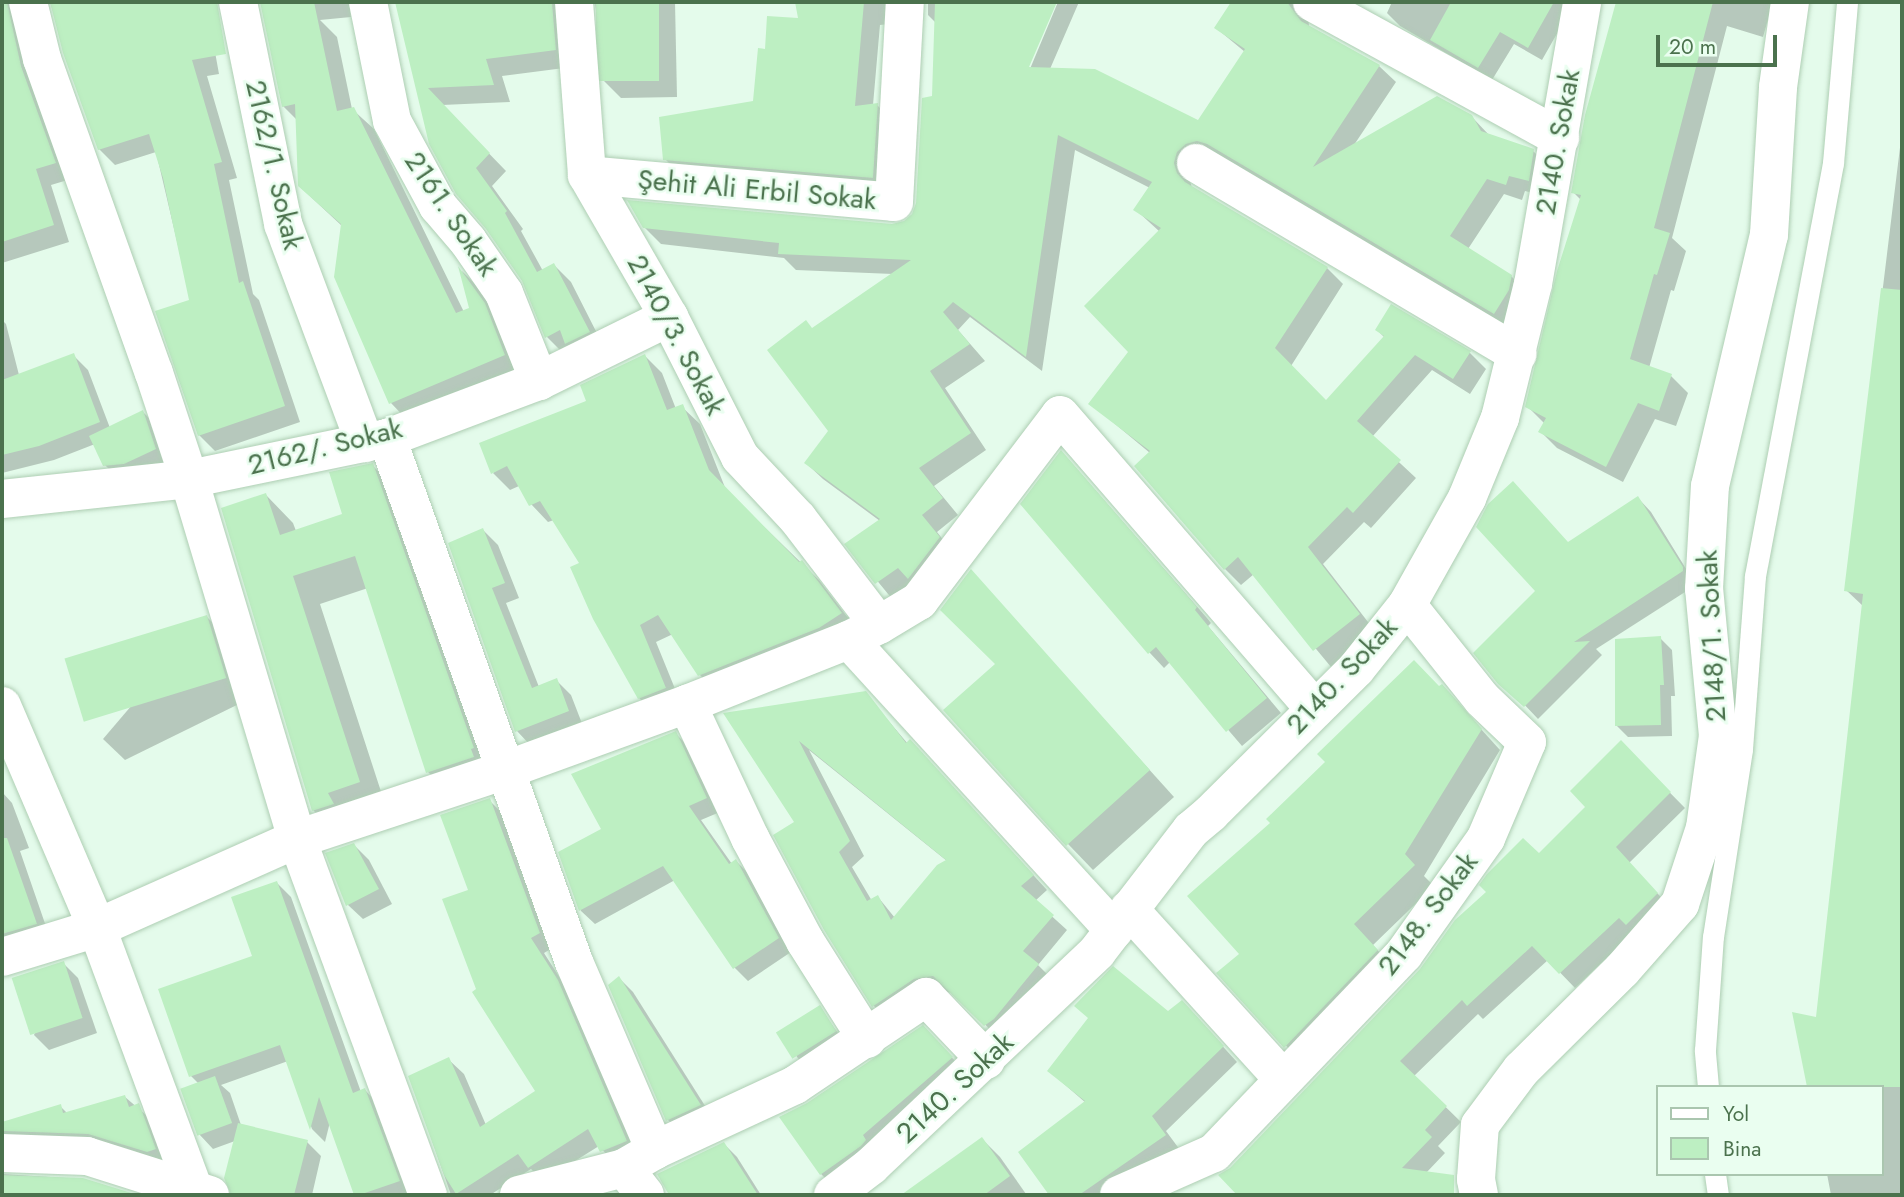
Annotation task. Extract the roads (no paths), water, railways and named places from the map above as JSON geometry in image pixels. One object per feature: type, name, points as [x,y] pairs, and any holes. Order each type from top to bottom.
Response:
[{"type":"street","points":[[28,2],[42,59],[189,479],[297,839],[428,1195]]},
{"type":"street","name":"2162/1. Sokak","points":[[238,2],[283,225],[376,440],[503,771],[574,962],[641,1171]]},
{"type":"street","name":"2161. Sokak","points":[[368,2],[392,121],[438,206],[468,241],[503,293],[539,381]]},
{"type":"street","name":"2140/3. Sokak","points":[[574,2],[587,175],[669,317],[740,457],[798,519],[864,633],[1121,919],[1283,1079]]},
{"type":"street","name":"Şehit Ali Erbil Sokak","points":[[587,175],[894,202],[905,2]]},
{"type":"street","points":[[1312,2],[1560,138]]},
{"type":"street","name":"2140. Sokak","points":[[833,1195],[872,1166],[1097,952],[1191,830],[1212,813],[1356,669],[1407,605],[1466,498],[1500,418],[1518,354],[1560,138],[1582,2]]},
{"type":"street","name":"2148/1. Sokak","points":[[1479,1195],[1476,1179],[1480,1125],[1521,1070],[1622,970],[1679,905],[1704,828],[1717,736],[1704,589],[1710,486],[1769,235],[1778,87],[1790,2]]},
{"type":"street","points":[[1196,163],[1518,354]]},
{"type":"street","name":"2162/. Sokak","points":[[2,499],[189,479],[376,440],[539,381],[669,317]]},
{"type":"street","points":[[2,957],[97,928],[297,839],[503,771],[687,704],[864,633],[919,601],[1060,415],[1315,709]]},
{"type":"street","name":"2148. Sokak","points":[[1119,1195],[1214,1153],[1416,939],[1486,838],[1527,742],[1482,699],[1407,605]]},
{"type":"street","points":[[687,704],[750,838],[805,941],[867,1039]]},
{"type":"street","points":[[2,706],[97,928],[203,1192]]},
{"type":"street","points":[[519,1195],[641,1171],[796,1085],[926,997],[986,1060]]},
{"type":"street","points":[[2,1153],[87,1156],[203,1192]]},
{"type":"lane","points":[[1708,1085],[1705,1050],[1713,937],[1742,749],[1755,576],[1833,163],[1847,2]]},
{"type":"lane","points":[[1715,1176],[1718,1195]]}]
